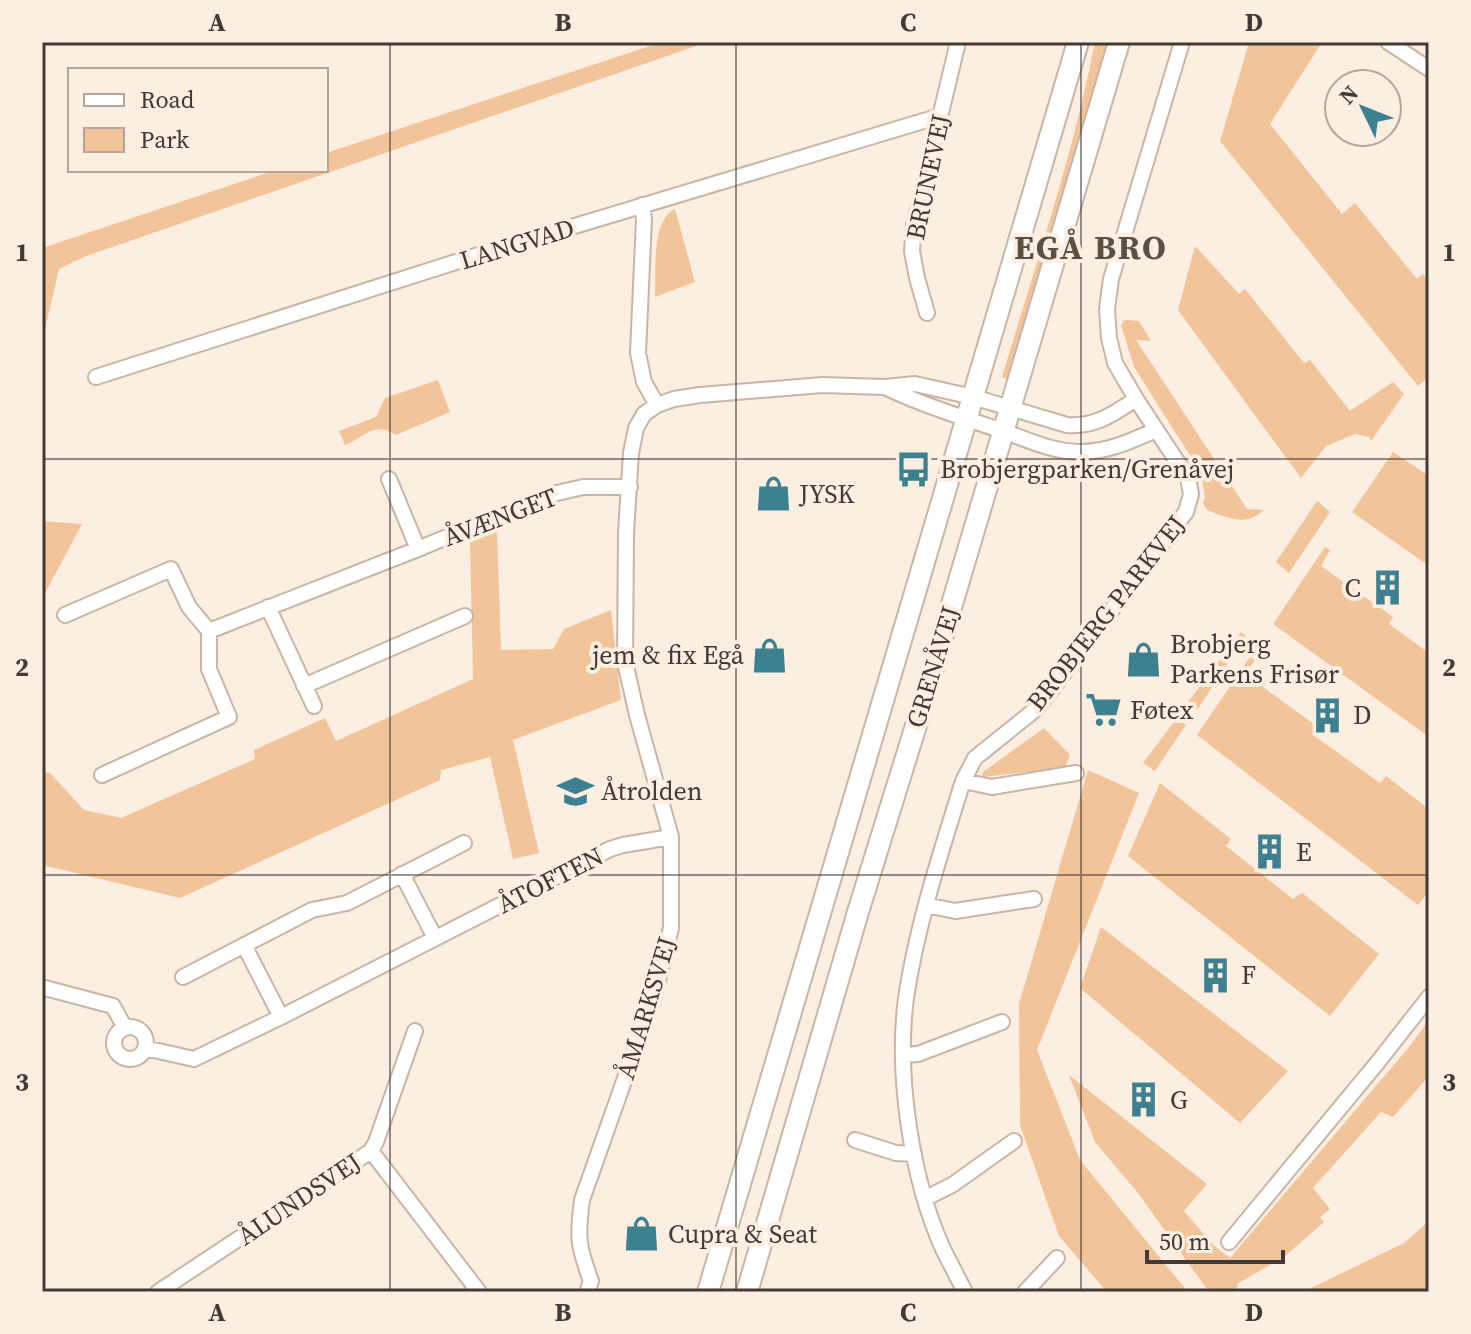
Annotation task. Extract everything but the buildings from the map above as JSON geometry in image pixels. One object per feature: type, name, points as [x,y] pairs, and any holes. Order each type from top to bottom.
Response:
[{"type":"main road","name":"GRENÅVEJ","points":[[708,1292],[1078,42]]},
{"type":"main road","name":"GRENÅVEJ","points":[[747,1292],[1119,42]]},
{"type":"street","name":"BRUNEVEJ","points":[[927,313],[912,251],[914,225],[958,42]]},
{"type":"street","name":"BROBJERG PARKVEJ","points":[[965,1292],[943,1247],[914,1154],[906,1100],[906,999],[926,905],[963,781],[975,758],[1036,709],[1186,512],[1191,494],[1188,478],[1115,363],[1109,338],[1107,300],[1182,42]]},
{"type":"street","points":[[1388,42],[1429,69]]},
{"type":"street","name":"LANGVAD","points":[[96,377],[642,205],[940,116]]},
{"type":"street","points":[[642,205],[638,353],[644,382],[657,405],[700,395],[822,385],[885,387],[915,384],[973,397],[1067,425],[1083,426],[1104,419],[1136,399]]},
{"type":"street","points":[[885,387],[911,400],[1054,449],[1079,452],[1109,449],[1156,430]]},
{"type":"street","name":"ÅMARKSVEJ","points":[[589,1286],[578,1228],[582,1200],[654,996],[671,928],[671,837],[625,662],[626,533],[631,453],[636,428],[644,414],[657,405]]},
{"type":"street","name":"ÅVÆNGET","points":[[389,479],[418,549]]},
{"type":"street","name":"ÅVÆNGET","points":[[209,631],[557,493],[583,487],[630,487]]},
{"type":"street","points":[[65,615],[171,569],[189,607],[209,631],[209,669],[229,717],[102,775]]},
{"type":"street","points":[[268,607],[314,706]]},
{"type":"street","points":[[304,686],[465,616]]},
{"type":"street","points":[[963,781],[992,787],[1076,773]]},
{"type":"street","name":"ÅTOFTEN","points":[[125,1028],[116,1035],[114,1045],[124,1058],[135,1058],[145,1048],[194,1059],[610,849],[671,837]]},
{"type":"street","points":[[183,977],[312,910],[347,903],[464,843]]},
{"type":"street","points":[[402,874],[435,938]]},
{"type":"street","points":[[926,905],[955,911],[1034,899]]},
{"type":"street","points":[[244,945],[281,1017]]},
{"type":"street","points":[[42,989],[113,1006],[125,1028],[142,1032],[145,1048]]},
{"type":"street","points":[[1229,1242],[1429,997]]},
{"type":"street","points":[[904,1055],[918,1054],[1002,1022]]},
{"type":"street","points":[[371,1151],[415,1031]]},
{"type":"street","points":[[855,1140],[896,1153],[914,1154]]},
{"type":"street","points":[[926,1198],[952,1185],[1014,1141]]},
{"type":"street","name":"ÅLUNDSVEJ","points":[[158,1292],[371,1151],[479,1292]]},
{"type":"street","points":[[1025,1292],[1057,1258]]},
{"type":"green space","points":[[662,42],[708,42],[86,256],[59,269],[42,342],[42,248],[270,172],[328,172],[328,152]]},
{"type":"green space","points":[[1095,42],[1107,42],[1007,379],[1002,377],[1065,169]]},
{"type":"green space","points":[[1237,42],[1322,42],[1270,124],[1342,214],[1355,203],[1417,279],[1423,274],[1429,282],[1429,377],[1418,386],[1220,141],[1248,46]]},
{"type":"green space","points":[[675,209],[695,282],[655,297],[658,235],[667,215]]},
{"type":"green space","points":[[1195,246],[1239,294],[1245,289],[1304,363],[1310,360],[1350,411],[1393,382],[1404,394],[1371,441],[1369,437],[1355,434],[1326,446],[1301,478],[1178,310]]},
{"type":"green space","points":[[1125,320],[1139,321],[1151,341],[1136,340],[1247,509],[1264,510],[1257,515],[1243,520],[1207,510],[1203,503],[1201,473],[1134,367],[1121,325]]},
{"type":"green space","points":[[438,380],[450,412],[396,435],[375,430],[345,445],[339,431],[376,417],[385,398]]},
{"type":"green space","points":[[1393,452],[1429,476],[1429,566],[1352,512]]},
{"type":"green space","points":[[1317,501],[1330,512],[1289,573],[1276,562]]},
{"type":"green space","points":[[42,521],[82,524],[42,599]]},
{"type":"green space","points":[[497,529],[501,650],[553,649],[564,629],[611,610],[621,700],[513,740],[539,853],[513,859],[490,757],[441,770],[440,780],[180,898],[42,865],[42,772],[50,773],[84,810],[121,818],[255,759],[254,750],[325,718],[336,741],[473,679],[470,539]]},
{"type":"green space","points":[[1325,547],[1330,550],[1321,566],[1393,617],[1389,624],[1429,653],[1429,737],[1273,624]]},
{"type":"green space","points":[[1241,632],[1246,636],[1197,710],[1188,702]]},
{"type":"green space","points":[[1250,657],[1255,660],[1245,674],[1318,727],[1313,735],[1380,783],[1386,776],[1429,809],[1429,891],[1418,905],[1197,735]]},
{"type":"green space","points":[[1177,718],[1186,725],[1155,771],[1143,763]]},
{"type":"green space","points":[[1044,728],[1070,755],[1065,768],[982,777],[983,772]]},
{"type":"green space","points":[[1088,770],[1139,793],[1037,1050],[1080,1160],[1188,1292],[1107,1292],[1059,1236],[1020,1125],[1019,1004]]},
{"type":"green space","points":[[1160,783],[1231,839],[1226,846],[1293,899],[1302,893],[1379,954],[1330,1016],[1128,856]]},
{"type":"green space","points":[[1101,927],[1288,1071],[1240,1123],[1080,988]]},
{"type":"green space","points":[[1429,1020],[1429,1076],[1393,1117],[1381,1112],[1313,1188],[1330,1209],[1320,1217],[1324,1222],[1284,1257],[1237,1284],[1238,1287],[1230,1292],[1209,1292],[1138,1193],[1095,1142],[1069,1075],[1207,1184],[1184,1211],[1214,1246],[1230,1258]]},
{"type":"green space","points":[[1429,1221],[1429,1292],[1303,1292],[1404,1243]]},
{"type":"place","name":"Brobjergparken/Grenåvej","points":[[914,469]]},
{"type":"place","name":"JYSK","points":[[773,494]]},
{"type":"place","name":"C","points":[[1387,588]]},
{"type":"place","name":"jem & fix Egå","points":[[770,655]]},
{"type":"place","name":"Brobjerg Parkens Frisør","points":[[1144,659]]},
{"type":"place","name":"Føtex","points":[[1104,710]]},
{"type":"place","name":"D","points":[[1327,715]]},
{"type":"place","name":"Åtrolden","points":[[575,791]]},
{"type":"place","name":"E","points":[[1270,852]]},
{"type":"place","name":"F","points":[[1215,975]]},
{"type":"place","name":"G","points":[[1144,1100]]},
{"type":"place","name":"Cupra & Seat","points":[[642,1234]]},
{"type":"district","name":"EGÅ BRO","points":[[1091,247]]}]
